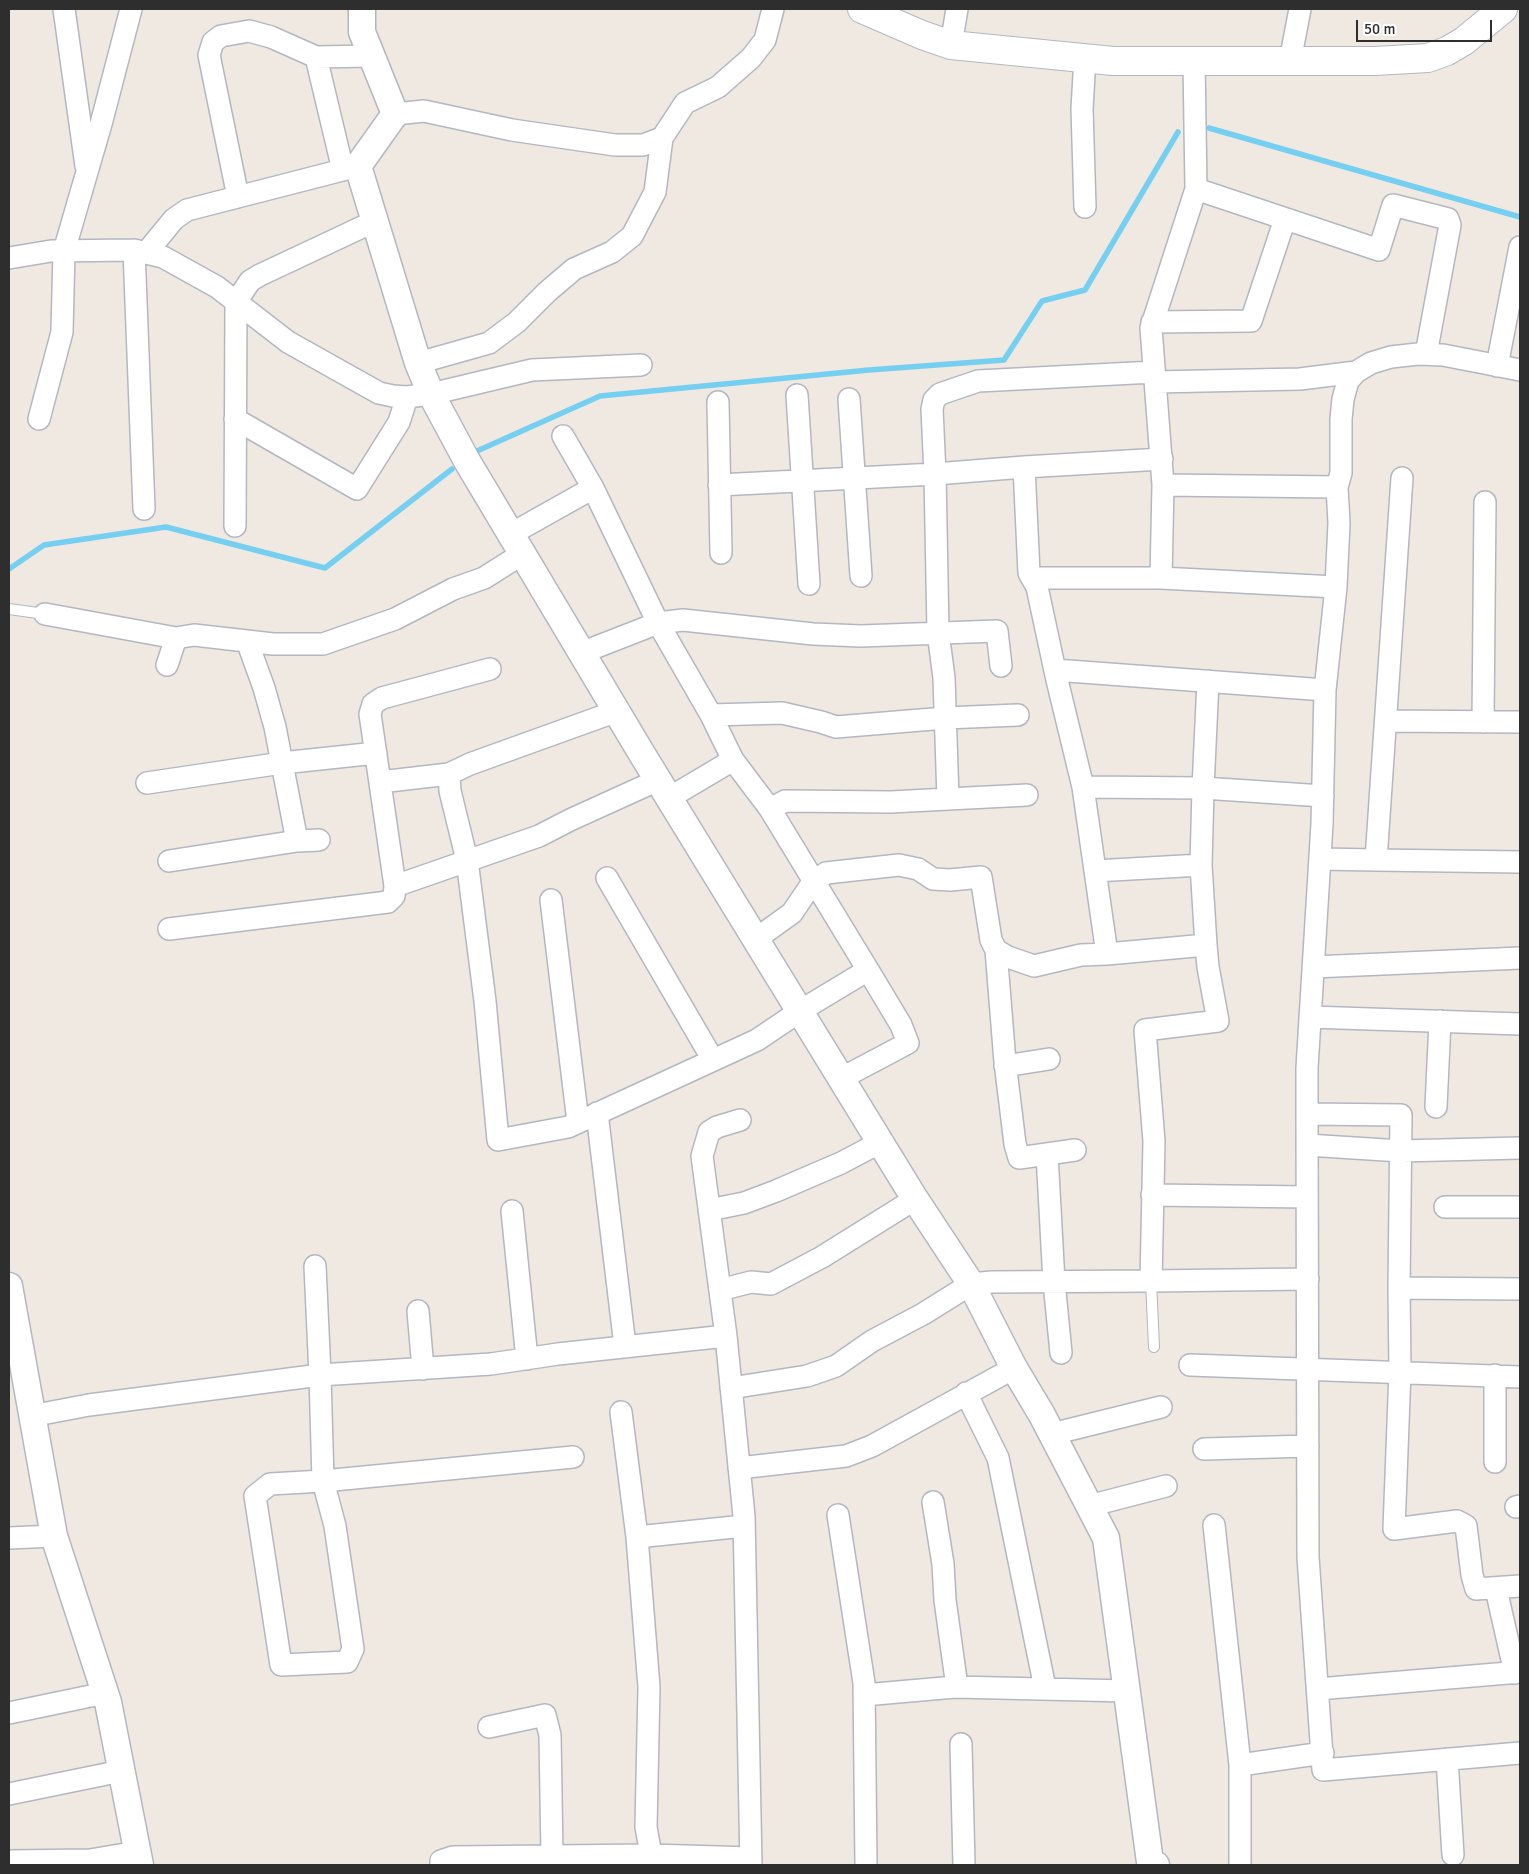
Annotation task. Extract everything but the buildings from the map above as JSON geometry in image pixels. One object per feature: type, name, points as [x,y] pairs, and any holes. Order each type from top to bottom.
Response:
[{"type":"main road","points":[[862,9],[922,35],[951,45],[1113,61],[1375,61],[1428,58],[1447,51],[1464,41],[1503,9]]},
{"type":"street","points":[[64,9],[87,174]]},
{"type":"street","points":[[39,419],[62,332],[64,251],[87,174],[131,9]]},
{"type":"street","points":[[362,9],[362,32],[395,114]]},
{"type":"street","points":[[418,363],[489,343],[517,322],[547,292],[574,269],[612,252],[632,236],[655,192],[662,138],[685,103],[718,87],[751,58],[765,40],[773,9]]},
{"type":"street","points":[[951,45],[957,9]]},
{"type":"street","points":[[1290,60],[1300,9]]},
{"type":"street","points":[[238,197],[209,55],[212,42],[221,36],[249,31],[271,37],[316,57],[372,56]]},
{"type":"street","points":[[316,57],[351,168],[375,222],[418,363],[419,395],[467,461],[664,789],[915,1200],[971,1284],[1106,1538],[1152,1864]]},
{"type":"street","points":[[1085,58],[1082,110],[1085,207]]},
{"type":"street","points":[[1161,578],[1162,459],[1151,328],[1196,189],[1194,61]]},
{"type":"street","points":[[144,509],[140,251],[174,219],[187,210],[351,168],[395,114],[424,111],[512,130],[615,145],[643,145],[662,138]]},
{"type":"street","points":[[1196,189],[1379,250],[1393,205],[1448,219],[1450,225],[1426,354]]},
{"type":"street","points":[[1152,322],[1182,320],[1251,321],[1285,219]]},
{"type":"street","points":[[235,526],[236,302],[250,281],[260,275],[375,222]]},
{"type":"street","points":[[1497,366],[1520,247]]},
{"type":"street","points":[[9,258],[51,251],[140,251],[163,257],[217,287],[288,342],[379,393],[419,395],[532,370],[641,364]]},
{"type":"street","points":[[1520,370],[1443,355],[1392,356],[1371,363],[1356,372],[1348,382],[1343,399],[1341,419],[1341,474],[1337,487],[1339,523],[1336,587],[1325,690],[1323,796],[1307,1068],[1308,1557],[1323,1770],[1520,1753]]},
{"type":"street","points":[[948,799],[944,678],[938,632],[932,409],[934,400],[940,394],[978,381],[1155,377],[1300,378],[1356,372]]},
{"type":"street","points":[[236,419],[357,489],[399,422],[419,395]]},
{"type":"street","points":[[796,395],[809,584]]},
{"type":"street","points":[[850,400],[860,576]]},
{"type":"street","points":[[718,402],[721,553]]},
{"type":"street","points":[[564,436],[592,488],[658,623],[711,716],[733,760],[770,809],[901,1024],[908,1043],[842,1078]]},
{"type":"street","points":[[719,485],[935,474],[1162,459]]},
{"type":"street","points":[[1024,467],[1029,573],[1037,587],[1083,787],[1107,954]]},
{"type":"street","points":[[1376,860],[1402,478]]},
{"type":"street","points":[[1163,485],[1337,487]]},
{"type":"street","points":[[45,614],[176,638],[194,635],[273,644],[323,644],[395,619],[453,589],[484,578],[517,544],[592,488]]},
{"type":"street","points":[[1483,722],[1485,502]]},
{"type":"street","points":[[1032,578],[1161,578],[1336,587]]},
{"type":"street","points":[[582,653],[658,623],[683,620],[813,634],[861,636],[998,631],[1001,666]]},
{"type":"street","points":[[167,665],[176,638]]},
{"type":"street","points":[[247,641],[264,688],[275,727],[297,842]]},
{"type":"street","points":[[169,929],[388,902],[394,896],[396,886],[370,714],[373,704],[382,698],[490,670]]},
{"type":"street","points":[[1055,670],[1325,690]]},
{"type":"street","points":[[1151,1281],[1154,1141],[1144,1030],[1218,1021],[1208,967],[1201,865],[1202,788],[1208,681]]},
{"type":"street","points":[[380,782],[449,774],[470,764],[617,711]]},
{"type":"street","points":[[711,716],[782,713],[836,727],[945,718],[1018,715]]},
{"type":"street","points":[[1386,721],[1520,722]]},
{"type":"street","points":[[147,783],[282,763],[376,753]]},
{"type":"street","points":[[396,886],[539,836],[570,820],[664,789],[733,760]]},
{"type":"street","points":[[449,774],[450,791],[467,860],[485,1002],[498,1140],[568,1127],[597,1114],[757,1040],[800,1011],[868,970]]},
{"type":"street","points":[[1083,787],[1202,788],[1323,796]]},
{"type":"street","points":[[770,809],[785,801],[891,802],[1027,795]]},
{"type":"street","points":[[169,861],[319,840]]},
{"type":"street","points":[[1320,859],[1520,862]]},
{"type":"street","points":[[756,939],[792,913],[813,882],[826,873],[900,865],[918,869],[932,879],[950,880],[981,877],[991,940],[996,950],[1005,1066],[1015,1144],[1019,1158],[1075,1150]]},
{"type":"street","points":[[1095,872],[1201,865]]},
{"type":"street","points":[[607,878],[713,1060]]},
{"type":"street","points":[[551,900],[578,1122]]},
{"type":"street","points":[[996,950],[1008,957],[1034,966],[1081,955],[1206,945]]},
{"type":"street","points":[[1313,967],[1520,958]]},
{"type":"street","points":[[1310,1017],[1520,1024]]},
{"type":"street","points":[[1436,1108],[1440,1021]]},
{"type":"street","points":[[1005,1066],[1049,1059]]},
{"type":"street","points":[[597,1114],[625,1346]]},
{"type":"street","points":[[1307,1114],[1401,1115],[1400,1371],[1394,1529],[1457,1521],[1466,1526],[1472,1575],[1476,1589],[1520,1586]]},
{"type":"street","points":[[441,1865],[441,1861],[453,1857],[651,1855],[751,1862],[744,1526],[726,1336],[702,1156],[709,1132],[740,1120]]},
{"type":"street","points":[[709,1210],[744,1203],[776,1191],[841,1163],[881,1142]]},
{"type":"street","points":[[1307,1145],[1401,1151],[1520,1148]]},
{"type":"street","points":[[1047,1154],[1054,1282],[1061,1353]]},
{"type":"street","points":[[1152,1195],[1307,1197]]},
{"type":"street","points":[[720,1290],[751,1282],[771,1284],[822,1257],[915,1200]]},
{"type":"street","points":[[1445,1207],[1520,1207]]},
{"type":"street","points":[[512,1211],[527,1359]]},
{"type":"street","points":[[315,1266],[323,1481],[335,1526],[353,1649],[347,1662],[282,1665],[254,1496],[270,1484],[323,1481],[572,1457]]},
{"type":"street","points":[[731,1388],[807,1376],[836,1366],[872,1341],[923,1314],[971,1284],[1308,1279]]},
{"type":"street","points":[[9,1286],[54,1536],[105,1693],[138,1859],[9,1861]]},
{"type":"street","points":[[1399,1288],[1520,1289]]},
{"type":"street","points":[[418,1311],[423,1369]]},
{"type":"street","points":[[31,1416],[89,1406],[320,1376],[491,1364],[625,1346],[726,1336]]},
{"type":"street","points":[[1190,1365],[1520,1376]]},
{"type":"street","points":[[739,1468],[846,1456],[872,1446],[1014,1368]]},
{"type":"street","points":[[1495,1376],[1495,1462]]},
{"type":"street","points":[[966,1393],[998,1458],[1045,1688]]},
{"type":"street","points":[[1052,1434],[1161,1407]]},
{"type":"street","points":[[621,1412],[636,1536],[649,1687],[646,1827],[651,1855]]},
{"type":"street","points":[[1204,1449],[1308,1446]]},
{"type":"street","points":[[1090,1506],[1166,1486]]},
{"type":"street","points":[[934,1502],[957,1687]]},
{"type":"street","points":[[838,1515],[864,1684],[866,1865]]},
{"type":"street","points":[[1214,1525],[1240,1765],[1240,1865]]},
{"type":"street","points":[[636,1536],[744,1526]]},
{"type":"street","points":[[9,1538],[54,1536]]},
{"type":"street","points":[[1318,1689],[1518,1672],[1496,1589]]},
{"type":"street","points":[[864,1695],[957,1687],[1128,1691]]},
{"type":"street","points":[[9,1713],[105,1693]]},
{"type":"street","points":[[489,1727],[545,1715],[550,1735],[552,1856]]},
{"type":"street","points":[[961,1744],[964,1865]]},
{"type":"street","points":[[1240,1765],[1323,1752]]},
{"type":"street","points":[[1447,1759],[1453,1855]]},
{"type":"street","points":[[9,1794],[122,1771]]},
{"type":"lane","points":[[9,609],[45,614]]},
{"type":"lane","points":[[1151,1281],[1154,1347]]},
{"type":"waterway","points":[[1209,128],[1520,217]]},
{"type":"waterway","points":[[477,451],[600,396],[869,370],[1004,360],[1042,301],[1085,290],[1178,132]]},
{"type":"waterway","points":[[9,569],[44,545],[166,527],[325,568],[452,469]]}]
